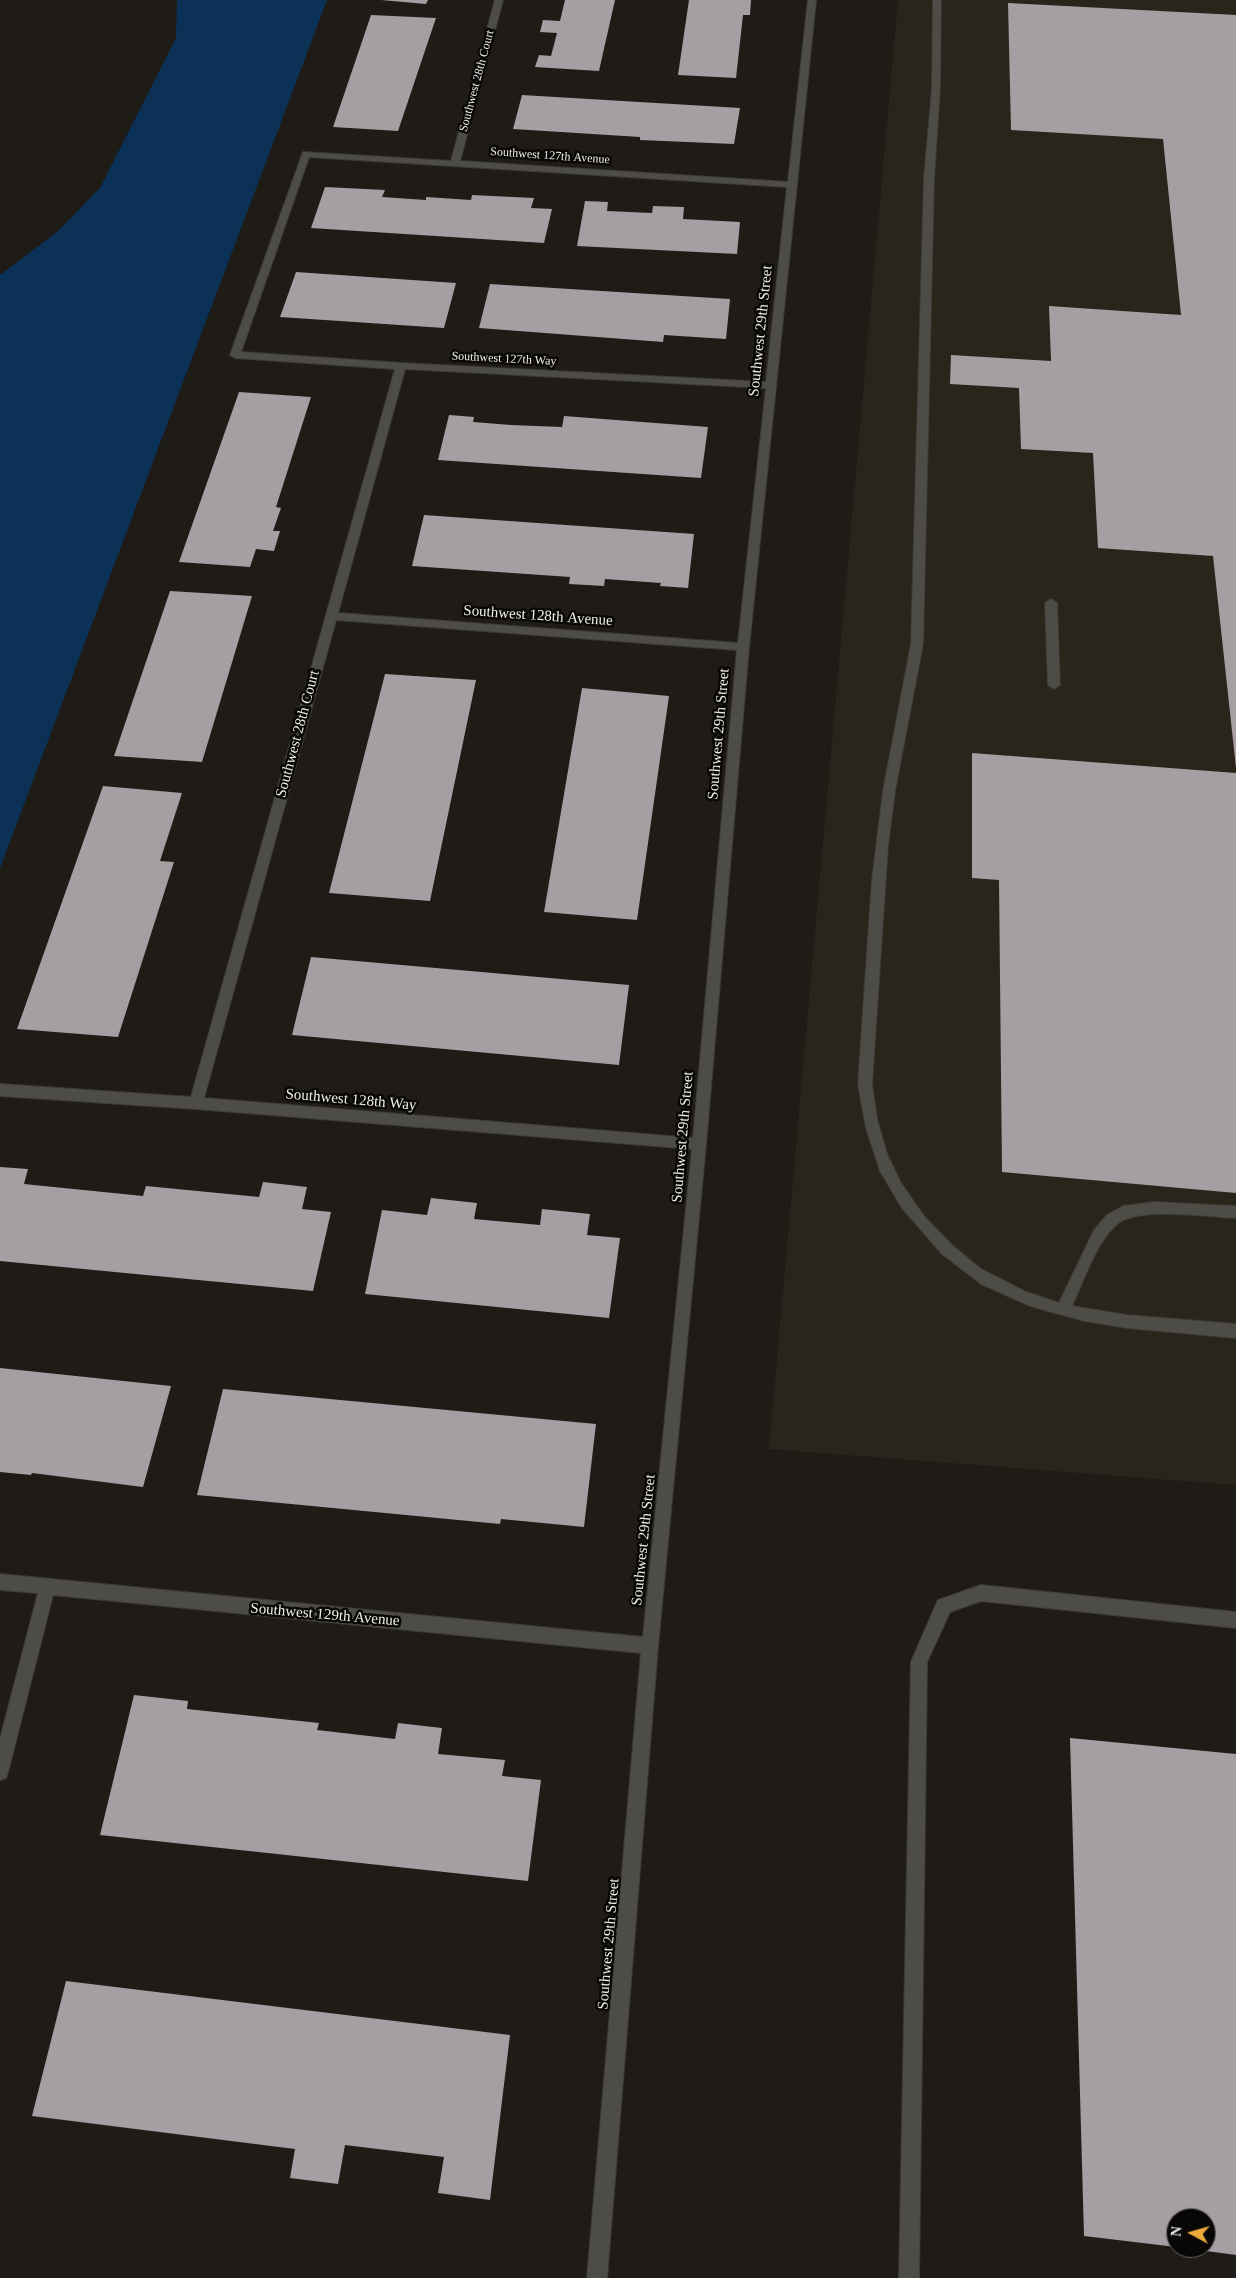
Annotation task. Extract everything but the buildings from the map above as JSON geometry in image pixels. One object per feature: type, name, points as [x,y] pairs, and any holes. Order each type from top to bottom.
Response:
[{"type":"street","name":"Southwest 28th Court","points":[[455,162],[499,0]]},
{"type":"street","name":"Southwest 29th Street","points":[[597,2278],[650,1646],[699,1144],[743,647],[812,0]]},
{"type":"street","points":[[937,0],[936,88],[929,186],[918,644],[893,763],[880,859],[865,1084],[869,1118],[880,1156],[901,1197],[945,1247],[976,1273],[1010,1292],[1063,1310],[1106,1318],[1236,1331]]},
{"type":"street","name":"Southwest 127th Avenue","points":[[235,355],[306,154],[455,162],[792,185]]},
{"type":"street","name":"Southwest 127th Way","points":[[235,355],[402,366],[772,385]]},
{"type":"street","name":"Southwest 28th Court","points":[[196,1103],[330,616],[402,366]]},
{"type":"street","points":[[1051,603],[1054,685]]},
{"type":"street","name":"Southwest 128th Avenue","points":[[330,616],[743,647]]},
{"type":"street","name":"Southwest 128th Way","points":[[0,1090],[196,1103],[699,1144]]},
{"type":"street","points":[[1063,1310],[1099,1234],[1112,1219],[1128,1210],[1155,1208],[1236,1212]]},
{"type":"street","name":"Southwest 129th Avenue","points":[[0,1582],[650,1646]]},
{"type":"street","points":[[0,1772],[47,1588]]},
{"type":"street","points":[[909,2278],[919,1662],[944,1606],[981,1593],[1236,1620]]},
{"type":"shaded area","points":[[898,0],[1236,0],[1236,1485],[769,1449]]},
{"type":"water","points":[[177,0],[327,0],[0,868],[0,275],[58,231],[100,188],[176,38]]}]
